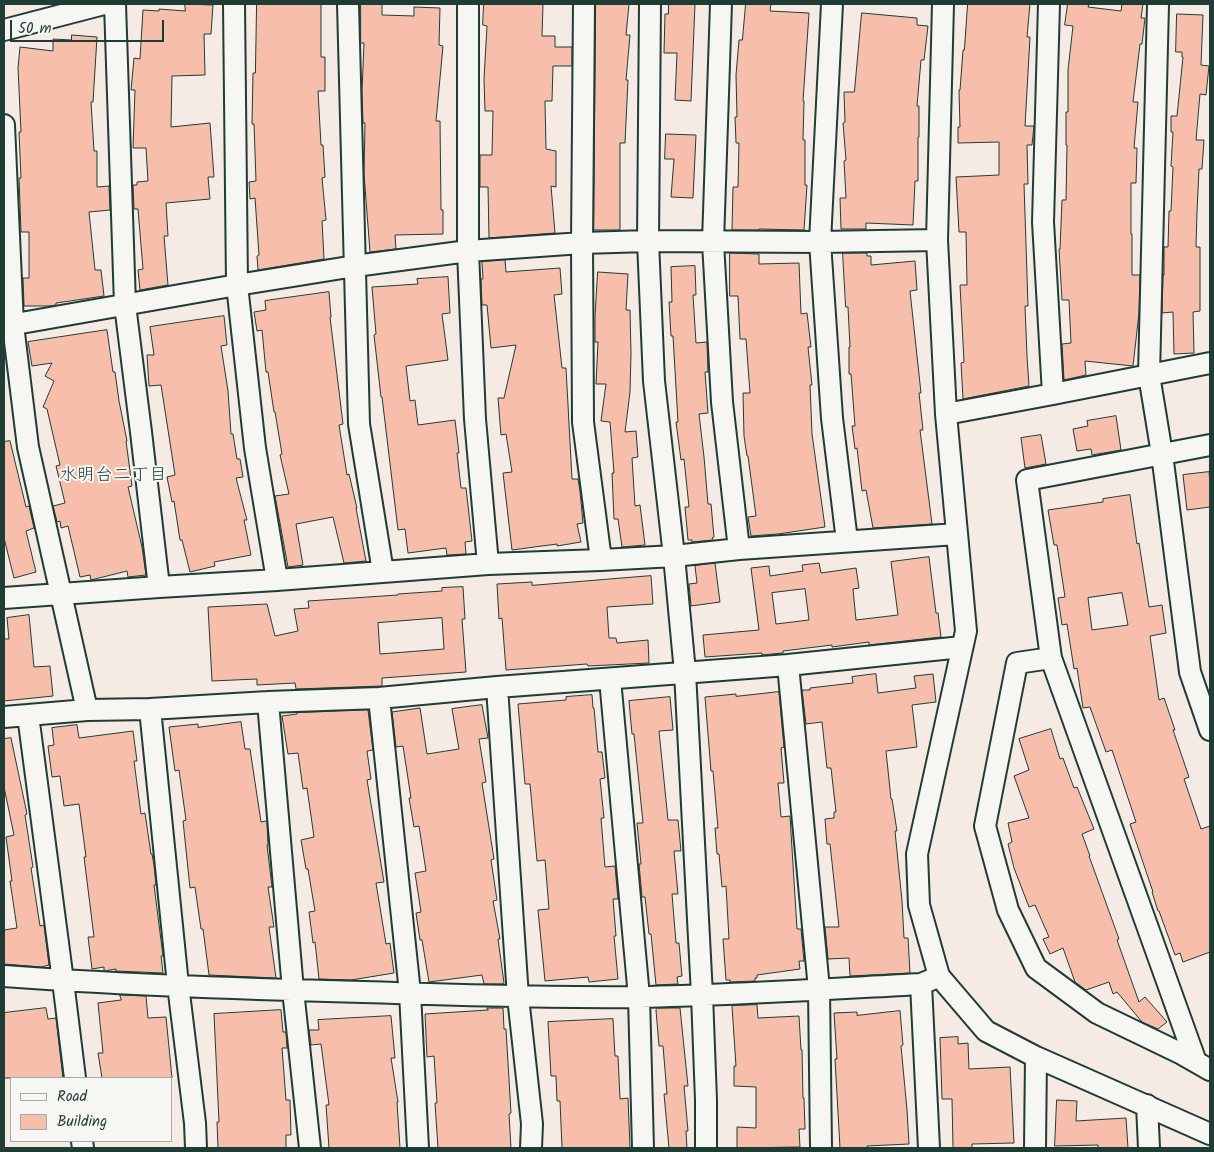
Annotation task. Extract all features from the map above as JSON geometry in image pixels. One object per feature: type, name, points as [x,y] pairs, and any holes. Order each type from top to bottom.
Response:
[{"type":"street","points":[[4,30],[104,4]]},
{"type":"street","points":[[115,4],[125,305],[159,587]]},
{"type":"street","points":[[234,4],[237,285],[255,448],[277,580]]},
{"type":"street","points":[[348,4],[358,424],[383,572]]},
{"type":"street","points":[[468,4],[468,251],[475,419],[488,564]]},
{"type":"street","points":[[584,4],[583,422],[601,560]]},
{"type":"street","points":[[650,4],[648,241],[654,381],[685,672],[702,995],[706,1148]]},
{"type":"street","points":[[721,4],[713,242],[722,402],[739,549]]},
{"type":"street","points":[[832,4],[820,242],[832,418],[847,541]]},
{"type":"street","points":[[929,1148],[930,980],[919,905],[917,854],[966,631],[946,414],[937,240],[943,4]]},
{"type":"street","points":[[1049,4],[1043,222],[1053,394]]},
{"type":"street","points":[[1158,4],[1148,375],[1162,454],[1190,672],[1210,730]]},
{"type":"street","points":[[4,125],[8,326],[28,447],[87,710]]},
{"type":"street","points":[[8,326],[237,285],[355,266],[468,251],[582,243],[648,241],[820,242],[937,240]]},
{"type":"street","points":[[946,414],[1210,363]]},
{"type":"street","points":[[1203,1066],[1051,658],[1028,480],[1210,445]]},
{"type":"street","points":[[4,598],[488,564],[674,556],[739,549],[957,534]]},
{"type":"street","points":[[4,717],[87,710],[150,709],[379,698],[788,664],[962,647]]},
{"type":"street","points":[[1051,658],[1017,663],[985,826],[1008,910],[1036,968],[1097,1014],[1203,1066]]},
{"type":"street","points":[[788,664],[819,989],[821,1148]]},
{"type":"street","points":[[610,679],[640,997],[643,1148]]},
{"type":"street","points":[[497,687],[518,997],[532,1124],[531,1148]]},
{"type":"street","points":[[379,698],[410,994],[418,1148]]},
{"type":"street","points":[[268,702],[293,990],[310,1148]]},
{"type":"street","points":[[150,709],[178,986],[195,1123],[196,1148]]},
{"type":"street","points":[[28,715],[75,1077]]},
{"type":"street","points":[[4,976],[63,981],[178,986],[518,997],[702,995],[819,989],[930,980],[986,1031],[1036,1056],[1210,1134]]},
{"type":"street","points":[[1035,1148],[1036,1056]]},
{"type":"street","points":[[1147,1105],[1149,1148]]},
{"type":"building","points":[[185,4],[213,5],[211,34],[204,34],[205,75],[172,76],[171,127],[210,123],[214,177],[208,177],[210,199],[166,203],[168,236],[164,236],[168,285],[140,290],[138,270],[143,269],[138,209],[134,209],[133,185],[137,185],[137,182],[148,181],[146,148],[133,148],[135,90],[131,90],[134,58],[140,59],[143,10],[185,11]]},
{"type":"building","points":[[257,4],[321,4],[321,57],[325,57],[325,91],[318,91],[325,177],[322,178],[326,220],[322,221],[324,259],[258,270],[257,256],[259,255],[255,198],[250,199],[249,182],[256,181],[254,124],[252,124]]},
{"type":"building","points":[[361,4],[382,4],[382,15],[414,16],[414,7],[440,8],[439,45],[443,46],[436,121],[440,121],[443,234],[395,235],[396,249],[370,252],[364,174],[365,123],[363,123],[362,91],[364,43],[361,43]]},
{"type":"building","points":[[484,4],[543,4],[542,36],[555,36],[555,47],[572,47],[572,66],[553,66],[552,101],[545,101],[546,149],[556,151],[556,187],[551,186],[555,233],[489,238],[488,187],[480,187],[480,155],[492,155],[493,111],[485,111],[484,79],[487,26],[483,25]]},
{"type":"building","points":[[596,4],[629,4],[626,35],[630,35],[626,80],[628,80],[625,143],[620,143],[620,230],[594,230]]},
{"type":"building","points":[[669,4],[695,4],[691,101],[675,100],[677,53],[664,53],[665,14],[668,14]]},
{"type":"building","points":[[746,4],[771,4],[770,11],[809,13],[803,101],[805,185],[807,185],[804,230],[732,230],[733,187],[738,187],[739,143],[736,143],[736,75],[739,40],[742,40]]},
{"type":"building","points":[[968,4],[1030,4],[1027,37],[1030,37],[1025,126],[1034,126],[1032,145],[1027,145],[1028,184],[1024,184],[1028,306],[1025,306],[1029,386],[963,399],[961,363],[964,362],[960,285],[967,285],[966,232],[959,232],[956,177],[999,175],[999,142],[958,143],[958,127],[960,127],[959,90]]},
{"type":"building","points":[[1068,4],[1089,4],[1088,7],[1121,11],[1122,4],[1143,4],[1141,18],[1145,18],[1133,102],[1138,102],[1134,148],[1137,148],[1136,183],[1131,183],[1132,275],[1140,275],[1139,313],[1133,366],[1085,361],[1086,375],[1064,380],[1062,344],[1071,343],[1069,300],[1062,300],[1059,249],[1062,200],[1066,200],[1066,112],[1068,112],[1068,70],[1073,26],[1065,25]]},
{"type":"building","points":[[862,13],[917,18],[917,25],[928,26],[924,60],[921,60],[917,106],[919,106],[918,181],[915,181],[913,225],[866,223],[866,229],[841,229],[840,198],[846,198],[844,161],[846,160],[843,123],[845,122],[844,92],[854,92]]},
{"type":"building","points":[[1177,14],[1203,15],[1201,65],[1209,66],[1206,95],[1200,94],[1196,140],[1204,140],[1202,169],[1199,169],[1196,247],[1200,247],[1200,311],[1193,312],[1194,353],[1174,354],[1173,312],[1162,313],[1164,247],[1168,247],[1169,211],[1171,211],[1173,132],[1171,132],[1171,116],[1177,116],[1183,57],[1182,52],[1176,52]]},
{"type":"building","points":[[72,35],[97,37],[93,102],[91,102],[94,151],[97,151],[97,187],[109,186],[110,210],[89,212],[95,270],[101,270],[104,296],[56,303],[56,305],[49,306],[24,306],[23,278],[29,278],[29,232],[21,232],[19,132],[21,132],[18,68],[20,47],[53,51],[53,39],[71,40]]},
{"type":"building","points":[[666,134],[696,135],[693,198],[671,197],[674,159],[665,159]]},
{"type":"building","points":[[730,253],[759,254],[759,264],[799,263],[801,314],[807,313],[811,347],[808,347],[812,385],[810,385],[812,434],[825,527],[751,536],[748,517],[756,516],[744,436],[743,393],[750,393],[746,339],[740,339],[738,296],[730,296]]},
{"type":"building","points":[[843,253],[867,253],[867,256],[871,256],[871,265],[915,261],[917,290],[910,291],[921,393],[919,393],[923,430],[920,430],[932,524],[873,528],[866,490],[862,491],[857,448],[855,449],[852,426],[855,426],[851,374],[849,374],[850,347]]},
{"type":"building","points":[[505,260],[506,272],[560,268],[562,294],[554,295],[562,368],[566,368],[572,479],[578,479],[580,491],[583,523],[577,524],[581,542],[512,550],[503,473],[512,472],[506,434],[501,435],[498,398],[504,398],[516,345],[491,348],[487,305],[482,305],[481,279],[483,279],[482,262]]},
{"type":"building","points":[[695,266],[696,295],[693,295],[696,343],[707,342],[708,372],[705,372],[708,413],[699,414],[708,504],[711,504],[714,537],[712,538],[713,540],[692,542],[692,540],[688,540],[685,507],[689,507],[684,459],[681,460],[676,422],[678,422],[673,336],[671,336],[669,302],[672,302],[671,267]]},
{"type":"building","points":[[598,272],[628,274],[626,310],[630,310],[631,353],[630,392],[625,432],[636,431],[638,457],[632,458],[635,506],[640,505],[645,545],[622,547],[618,519],[614,519],[612,473],[614,473],[610,422],[601,421],[606,384],[596,384],[598,342],[595,342],[595,317]]},
{"type":"building","points":[[448,277],[450,313],[442,314],[448,360],[406,366],[410,401],[415,400],[418,425],[455,420],[461,488],[466,488],[472,541],[465,542],[466,554],[447,555],[446,548],[408,553],[405,529],[398,530],[374,335],[376,334],[372,287],[418,284],[417,279]]},
{"type":"building","points":[[329,292],[330,317],[343,424],[339,425],[347,475],[349,474],[357,508],[366,561],[344,563],[333,517],[296,524],[303,565],[288,567],[275,496],[289,494],[280,455],[282,454],[268,372],[266,372],[262,330],[257,331],[254,312],[266,310],[265,301]]},
{"type":"building","points":[[224,316],[227,345],[221,346],[228,391],[231,434],[233,434],[237,459],[240,459],[243,477],[236,478],[247,520],[244,520],[251,555],[214,562],[215,566],[190,572],[182,540],[180,540],[174,501],[172,502],[167,477],[175,475],[161,385],[149,386],[147,355],[154,355],[150,327]]},
{"type":"building","points":[[107,330],[113,372],[115,372],[127,441],[132,486],[128,487],[142,547],[146,575],[128,577],[127,571],[91,580],[90,575],[80,577],[68,526],[61,528],[60,521],[57,522],[53,506],[65,503],[56,466],[60,465],[47,409],[43,407],[54,381],[45,376],[52,363],[32,366],[28,342]]},
{"type":"building","points":[[1116,416],[1121,450],[1092,455],[1091,449],[1077,451],[1073,429],[1088,426],[1087,421]]},
{"type":"building","points":[[1041,435],[1046,464],[1025,468],[1021,438]]},
{"type":"building","points":[[10,441],[26,507],[29,506],[34,528],[26,531],[36,572],[14,578],[4,538],[4,442]]},
{"type":"building","points":[[1209,472],[1210,507],[1187,510],[1183,475]]},
{"type":"building","points":[[1130,495],[1149,607],[1162,605],[1166,633],[1150,636],[1159,700],[1164,698],[1175,730],[1173,730],[1189,777],[1184,779],[1201,829],[1210,826],[1210,952],[1183,962],[1180,953],[1175,955],[1158,911],[1130,824],[1136,822],[1112,750],[1106,752],[1090,707],[1083,708],[1077,668],[1074,669],[1067,624],[1062,625],[1058,598],[1065,597],[1057,545],[1054,545],[1048,510],[1103,502],[1103,499]],"holes":[[[1122,593],[1128,625],[1092,630],[1088,598]]]},
{"type":"building","points":[[929,557],[941,637],[869,645],[869,642],[832,647],[832,645],[762,655],[762,653],[705,657],[703,635],[759,630],[751,568],[769,566],[770,576],[803,571],[802,565],[819,563],[821,573],[856,568],[859,588],[853,589],[856,620],[898,615],[891,562]],"holes":[[[805,589],[809,620],[776,624],[772,593]]]},
{"type":"building","points":[[715,563],[720,602],[691,606],[689,584],[697,583],[695,566]]},
{"type":"building","points":[[651,576],[653,604],[607,607],[609,638],[616,638],[617,643],[648,640],[649,663],[588,666],[587,664],[506,670],[502,618],[499,619],[497,584],[532,582],[532,585]]},
{"type":"building","points":[[463,587],[465,619],[462,619],[466,672],[382,678],[382,686],[296,689],[295,683],[257,685],[257,679],[212,681],[208,607],[267,604],[275,636],[298,631],[294,609],[309,608],[308,601],[442,591],[442,588]],"holes":[[[442,618],[444,649],[380,654],[378,623]]]},
{"type":"building","points":[[29,615],[34,667],[50,666],[53,696],[4,701],[4,639],[9,639],[7,618]]},
{"type":"building","points":[[876,674],[878,693],[916,688],[914,676],[933,674],[936,702],[912,705],[917,747],[886,751],[891,799],[897,831],[895,831],[904,938],[908,938],[910,973],[850,976],[849,958],[828,959],[825,927],[839,927],[830,844],[827,844],[825,819],[834,818],[834,812],[836,812],[831,768],[827,768],[822,722],[806,724],[802,690],[853,683],[852,677]]},
{"type":"building","points":[[779,692],[784,747],[781,748],[784,783],[778,783],[781,817],[790,816],[797,929],[801,929],[804,961],[799,961],[800,969],[757,975],[755,981],[730,982],[730,980],[726,980],[723,939],[729,939],[726,886],[722,887],[719,854],[717,854],[715,828],[718,828],[705,697]]},
{"type":"building","points":[[592,695],[598,752],[602,752],[605,778],[600,779],[604,818],[601,818],[605,867],[615,866],[618,899],[613,899],[618,979],[589,982],[588,977],[545,981],[538,910],[549,909],[545,860],[537,861],[530,784],[525,784],[518,704],[566,700],[566,697]]},
{"type":"building","points":[[670,697],[673,730],[659,731],[668,820],[678,820],[681,851],[674,851],[678,894],[672,894],[676,943],[679,943],[682,976],[677,977],[678,984],[656,985],[651,934],[649,934],[645,897],[642,897],[637,823],[643,823],[629,701]]},
{"type":"building","points":[[482,705],[488,738],[479,739],[486,782],[482,783],[494,859],[491,860],[497,900],[493,901],[500,939],[498,939],[504,983],[484,984],[482,975],[429,982],[416,913],[421,912],[415,873],[426,871],[419,826],[414,827],[403,746],[396,747],[392,712],[420,708],[427,754],[459,749],[452,709]]},
{"type":"building","points":[[368,710],[373,750],[367,751],[371,779],[367,780],[384,882],[376,883],[386,944],[390,943],[394,973],[351,980],[319,979],[315,942],[313,943],[309,912],[315,911],[301,840],[314,837],[307,788],[303,789],[298,753],[288,754],[282,716],[297,713]]},
{"type":"building","points":[[241,722],[245,749],[250,749],[261,822],[266,821],[267,823],[267,845],[272,887],[268,887],[274,927],[269,927],[276,978],[209,975],[195,887],[190,888],[183,821],[186,820],[179,770],[175,771],[169,727],[198,724],[198,727]]},
{"type":"building","points":[[77,725],[79,738],[133,731],[137,761],[134,761],[141,814],[145,813],[154,865],[156,885],[154,885],[163,956],[161,956],[163,973],[116,971],[116,969],[104,971],[104,967],[92,969],[88,937],[94,937],[79,804],[64,806],[60,776],[52,777],[48,746],[54,745],[52,728]]},
{"type":"building","points":[[1051,729],[1060,759],[1063,758],[1074,788],[1077,787],[1094,829],[1082,834],[1139,1002],[1145,997],[1167,1022],[1158,1029],[1142,1022],[1117,992],[1113,994],[1109,982],[1086,990],[1075,982],[1063,948],[1050,954],[1043,939],[1049,937],[1035,905],[1029,907],[1014,868],[1008,844],[1012,842],[1008,823],[1029,818],[1014,776],[1029,770],[1019,739]]},
{"type":"building","points":[[11,738],[27,814],[25,815],[33,867],[31,868],[40,926],[44,925],[49,965],[41,967],[4,964],[4,930],[17,928],[6,837],[14,835],[4,787],[4,739]]},
{"type":"building","points":[[120,995],[146,996],[148,1018],[166,1017],[172,1077],[102,1077],[98,1053],[103,1053],[98,1003],[121,1000]]},
{"type":"building","points":[[757,1005],[758,1018],[799,1016],[805,1129],[799,1129],[800,1147],[737,1148],[737,1127],[756,1128],[756,1087],[734,1086],[734,1066],[736,1066],[732,1006]]},
{"type":"building","points":[[46,1008],[48,1019],[56,1018],[63,1077],[4,1078],[4,1013]]},
{"type":"building","points":[[487,1008],[503,1008],[511,1113],[509,1114],[511,1148],[438,1148],[434,1056],[427,1057],[425,1014],[488,1010]]},
{"type":"building","points":[[658,1008],[680,1008],[688,1086],[684,1086],[688,1131],[686,1131],[687,1148],[669,1148],[664,1094],[667,1094],[663,1046],[659,1046],[656,1010]]},
{"type":"building","points":[[281,1010],[283,1032],[286,1032],[287,1048],[282,1048],[286,1100],[290,1100],[291,1135],[286,1135],[286,1148],[218,1148],[217,1122],[219,1122],[214,1014]]},
{"type":"building","points":[[900,1011],[909,1144],[867,1146],[867,1148],[840,1148],[834,1013],[857,1012],[857,1015]]},
{"type":"building","points":[[391,1016],[395,1058],[391,1058],[398,1102],[400,1148],[329,1148],[326,1105],[329,1105],[321,1044],[311,1045],[309,1030],[319,1030],[318,1020]]},
{"type":"building","points":[[613,1019],[615,1056],[618,1056],[620,1099],[628,1098],[630,1148],[562,1148],[560,1101],[557,1101],[556,1076],[551,1076],[548,1022]]},
{"type":"building","points":[[958,1037],[958,1044],[968,1043],[969,1069],[1010,1067],[1014,1143],[972,1144],[972,1148],[953,1148],[952,1099],[942,1099],[940,1038]]},
{"type":"building","points":[[1057,1100],[1077,1101],[1076,1121],[1126,1118],[1128,1148],[1098,1148],[1098,1145],[1055,1146]]},
{"type":"district","name":"水明台二丁目","points":[[113,477]]}]
